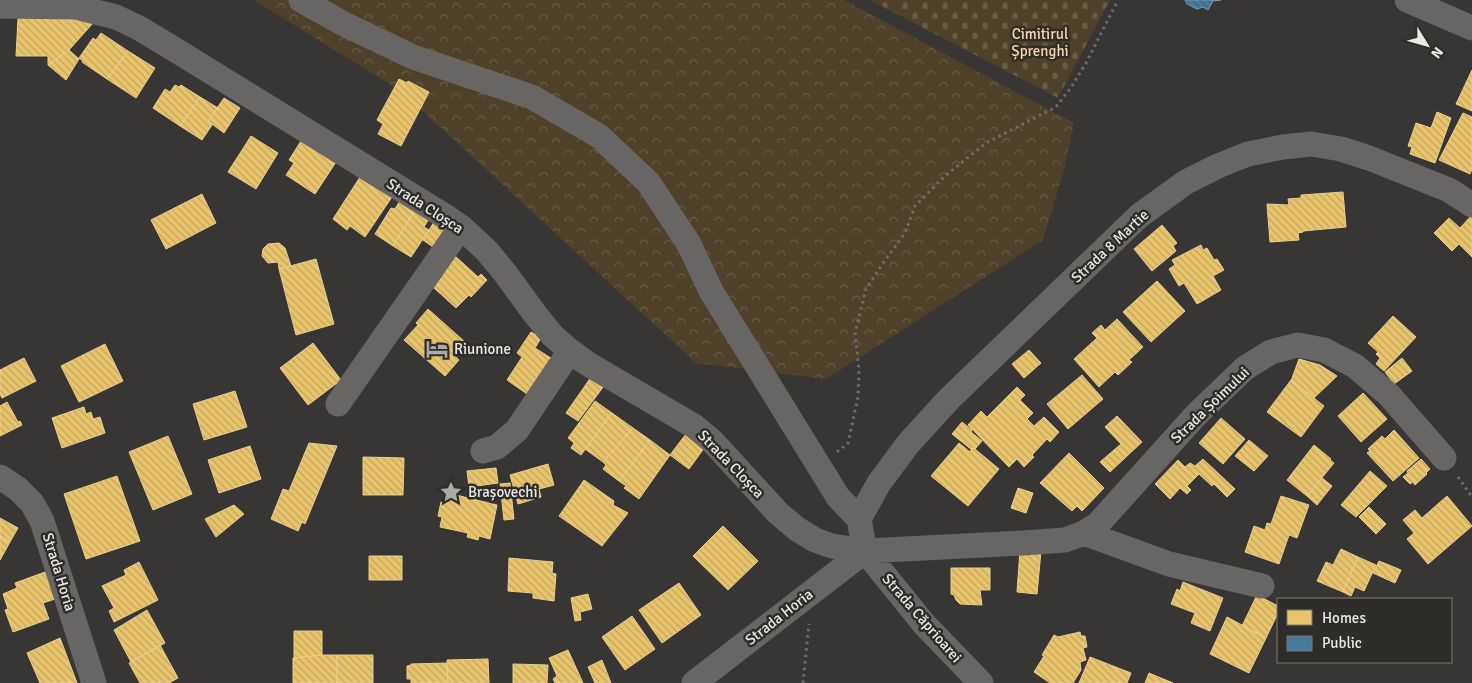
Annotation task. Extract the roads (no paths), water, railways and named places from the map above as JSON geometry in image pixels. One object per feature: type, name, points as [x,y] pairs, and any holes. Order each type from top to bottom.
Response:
[{"type":"street","points":[[301,0],[344,24],[413,57],[532,97],[599,136],[648,182],[689,244],[711,291],[838,497],[859,519],[864,550]]},
{"type":"street","points":[[1407,0],[1472,28]]},
{"type":"street","name":"Strada Cloșca","points":[[0,6],[122,8],[139,28],[461,227],[487,251],[552,335],[570,351],[588,364],[694,426],[712,441],[778,513],[797,529],[814,540],[832,546],[864,550]]},
{"type":"street","name":"Strada 8 Martie","points":[[859,519],[879,483],[908,444],[948,400],[1139,216],[1186,182],[1248,154],[1311,144],[1341,149],[1449,190],[1472,205]]},
{"type":"street","points":[[338,404],[461,227]]},
{"type":"street","name":"Strada Șoimului","points":[[864,550],[1065,540],[1084,533],[1097,525],[1196,414],[1245,368],[1271,352],[1298,345],[1324,350],[1355,366],[1389,395],[1444,458]]},
{"type":"street","points":[[483,451],[497,447],[517,430],[570,351]]},
{"type":"street","name":"Strada Horia","points":[[0,477],[18,489],[32,503],[42,521],[94,683]]},
{"type":"street","points":[[1084,533],[1169,564],[1262,586]]},
{"type":"street","name":"Strada Horia","points":[[694,683],[864,550]]},
{"type":"street","name":"Strada Căprioarei","points":[[864,550],[924,624],[981,683]]},
{"type":"place","name":"Riunione","points":[[437,349]]},
{"type":"place","name":"Brașovechi","points":[[451,492]]},
{"type":"park label","name":"Cimitirul Șprenghi","points":[[1040,42]]}]
